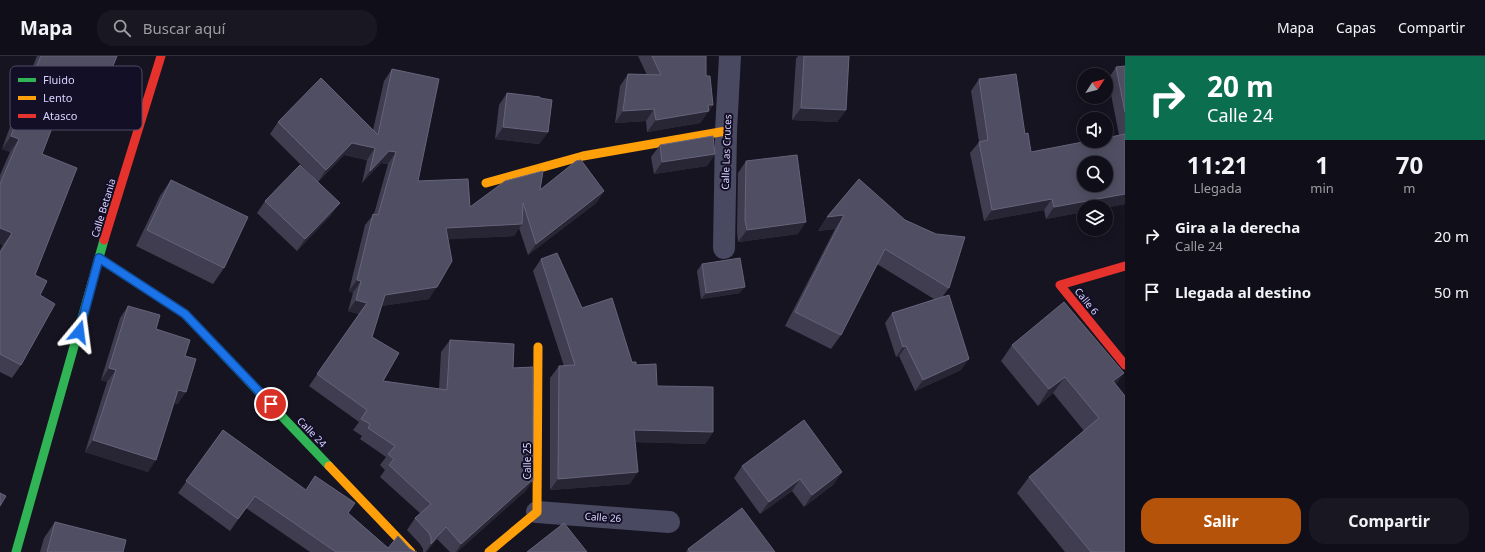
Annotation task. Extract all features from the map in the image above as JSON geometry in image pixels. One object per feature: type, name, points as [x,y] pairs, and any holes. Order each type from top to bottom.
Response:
[{"type":"street","name":"Calle Betania","points":[[142,118],[161,56]]},
{"type":"street","name":"Calle Las Cruces","points":[[724,248],[726,131],[730,56]]},
{"type":"street","name":"Calle Betania","points":[[16,552],[99,258],[138,130]]},
{"type":"street","points":[[486,183],[583,156],[726,131]]},
{"type":"street","name":"Calle 24","points":[[99,258],[185,314],[411,552]]},
{"type":"street","name":"Calle 6","points":[[1125,266],[1060,285],[1125,365]]},
{"type":"street","name":"Calle 25","points":[[537,512],[538,347]]},
{"type":"street","points":[[489,552],[537,512]]},
{"type":"street","name":"Calle 26","points":[[537,512],[669,522]]},
{"type":"building","points":[[41,56],[117,56],[113,66],[37,66]]},
{"type":"building","points":[[652,56],[706,56],[706,76],[710,76],[713,105],[708,105],[709,111],[656,120],[654,109],[623,111],[628,74],[661,75]]},
{"type":"building","points":[[804,56],[849,56],[846,110],[801,108]]},
{"type":"building","points":[[1125,66],[1125,112],[1116,67]]},
{"type":"building","points":[[392,69],[439,79],[418,181],[468,179],[470,207],[505,181],[543,171],[540,190],[576,161],[581,160],[604,191],[536,244],[523,203],[522,224],[446,228],[452,261],[437,287],[385,295],[372,337],[399,353],[383,381],[447,390],[450,340],[514,344],[513,368],[533,367],[533,481],[529,481],[530,482],[461,544],[446,527],[431,544],[431,537],[428,532],[415,518],[431,504],[389,465],[394,459],[388,454],[395,446],[368,428],[370,424],[361,419],[367,410],[317,374],[367,303],[356,300],[361,281],[357,280],[373,214],[378,215],[396,152],[389,151],[370,171],[375,148],[352,143],[326,170],[278,122],[321,78],[378,135]]},
{"type":"building","points":[[1016,74],[1025,134],[1028,133],[1031,152],[1077,143],[1077,148],[1113,148],[1113,137],[1125,134],[1125,194],[1092,200],[1077,200],[1077,203],[1054,207],[1052,199],[992,210],[979,142],[988,140],[979,79]]},
{"type":"building","points":[[507,93],[552,100],[548,132],[503,127]]},
{"type":"building","points":[[13,130],[51,130],[42,154],[77,168],[35,275],[47,281],[40,295],[55,304],[21,365],[0,354],[0,253],[12,233],[0,228],[0,184],[19,139],[11,136]]},
{"type":"building","points":[[713,136],[715,154],[662,162],[660,145]]},
{"type":"building","points":[[797,155],[806,222],[747,230],[745,220],[746,161]]},
{"type":"building","points":[[300,165],[340,203],[305,239],[265,201]]},
{"type":"building","points":[[859,179],[905,220],[936,234],[965,237],[949,288],[885,249],[841,335],[795,312],[844,215],[827,217]]},
{"type":"building","points":[[171,180],[248,217],[224,268],[147,230]]},
{"type":"building","points":[[557,253],[582,308],[612,298],[632,362],[636,362],[636,365],[656,364],[657,386],[713,387],[713,432],[634,430],[638,472],[558,479],[559,366],[575,365],[541,259]]},
{"type":"building","points":[[740,258],[745,287],[706,293],[702,264]]},
{"type":"building","points":[[949,295],[969,359],[923,380],[906,346],[903,347],[892,313]]},
{"type":"building","points":[[1064,302],[1124,373],[1113,381],[1125,396],[1125,552],[1091,552],[1029,477],[1099,418],[1065,377],[1049,389],[1012,345]]},
{"type":"building","points":[[128,306],[160,315],[156,329],[190,340],[185,356],[196,359],[186,392],[178,390],[156,460],[93,440],[116,370],[109,368]]},
{"type":"building","points":[[804,420],[842,472],[812,495],[800,479],[769,502],[742,466]]},
{"type":"building","points":[[223,430],[306,490],[315,476],[355,503],[348,513],[388,548],[398,536],[410,549],[415,552],[336,552],[255,496],[238,519],[186,481]]},
{"type":"building","points":[[0,493],[6,496],[0,506]]},
{"type":"building","points":[[742,508],[775,552],[690,552],[688,549]]},
{"type":"building","points":[[55,522],[126,540],[123,552],[47,552]]},
{"type":"building","points":[[564,523],[587,552],[527,552]]},
{"type":"traffic: fast","points":[[16,552],[104,240]]},
{"type":"traffic: fast","points":[[99,258],[185,314],[329,466]]},
{"type":"traffic: slow","points":[[486,183],[583,156],[726,131]]},
{"type":"traffic: slow","points":[[489,552],[537,512],[538,347]]},
{"type":"traffic: slow","points":[[329,466],[411,552]]},
{"type":"traffic: jam","points":[[142,117],[161,56]]},
{"type":"traffic: jam","points":[[104,240],[138,130]]},
{"type":"traffic: jam","points":[[1125,266],[1060,285],[1125,365]]},
{"type":"route","points":[[79,332],[99,258],[185,314],[271,404]]}]
